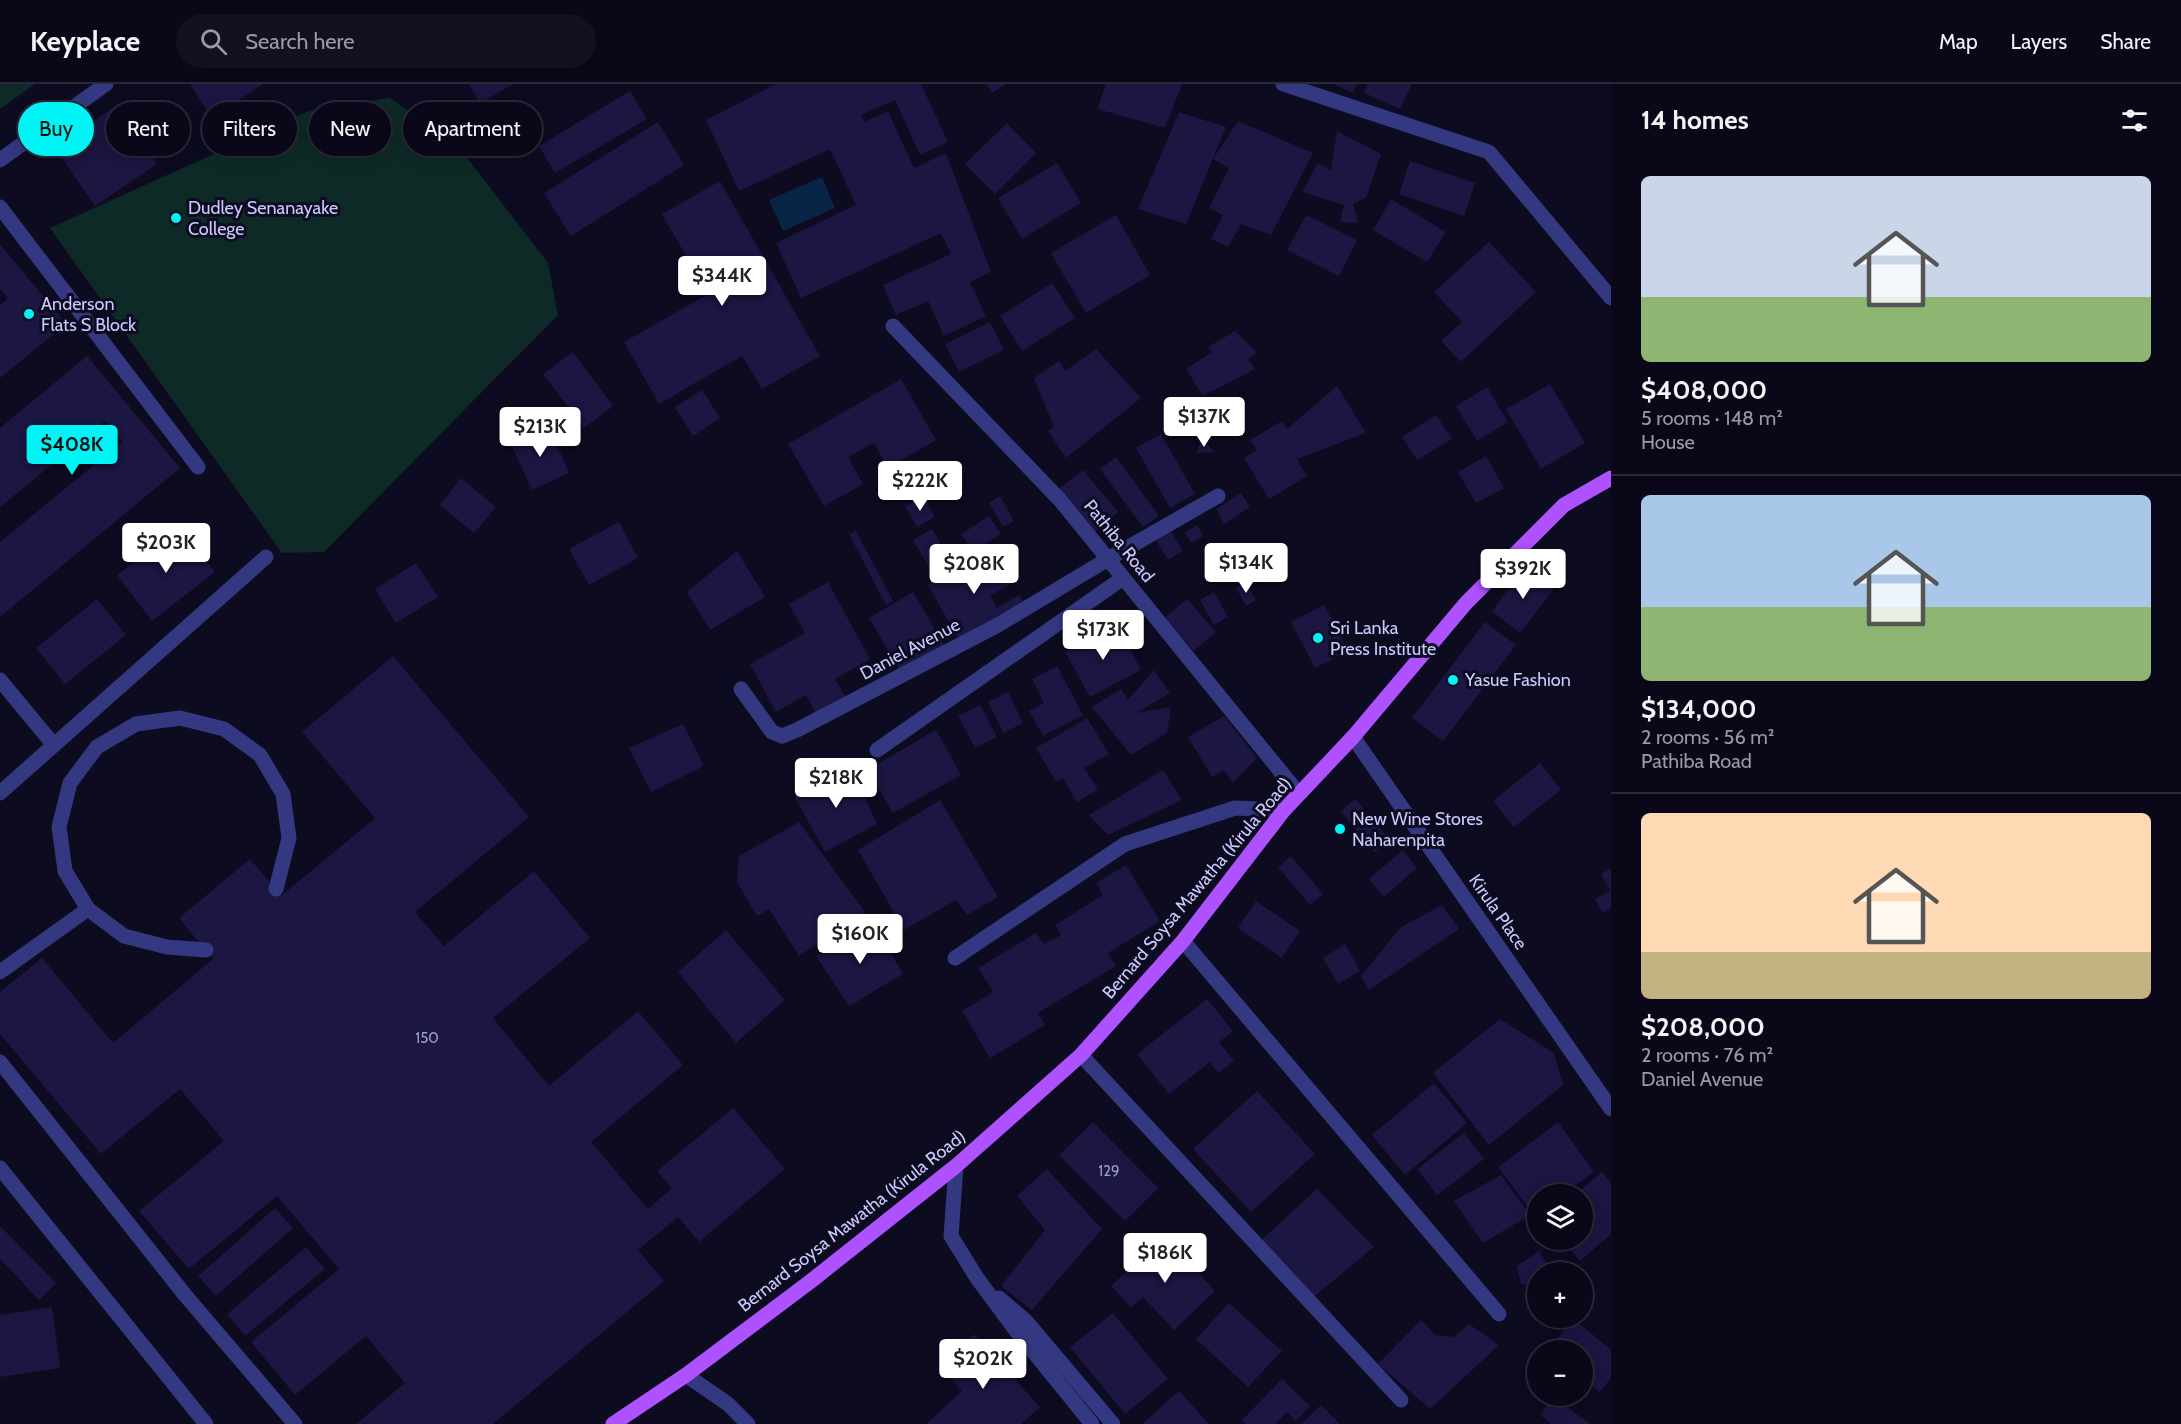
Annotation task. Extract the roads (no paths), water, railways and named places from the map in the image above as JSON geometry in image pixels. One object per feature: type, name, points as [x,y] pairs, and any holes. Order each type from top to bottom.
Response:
[{"type":"main road","name":"Bernard Soysa Mawatha (Kirula Road)","points":[[613,1424],[686,1375],[811,1281],[956,1166],[1082,1055],[1183,941],[1284,810],[1353,737],[1466,603],[1564,505],[1611,478]]},
{"type":"street","points":[[0,160],[106,84]]},
{"type":"street","points":[[1283,84],[1490,153],[1611,298]]},
{"type":"street","points":[[0,207],[198,467]]},
{"type":"street","name":"Pathiba Road","points":[[893,326],[1059,500],[1299,794]]},
{"type":"street","name":"Daniel Avenue","points":[[741,689],[772,732],[782,736],[811,724],[998,625],[1218,496]]},
{"type":"street","points":[[0,793],[266,557]]},
{"type":"street","points":[[877,750],[1123,578]]},
{"type":"street","points":[[0,680],[53,744]]},
{"type":"street","points":[[206,950],[167,947],[124,936],[88,909],[65,871],[59,827],[70,783],[97,747],[136,724],[180,717],[224,729],[260,755],[283,794],[289,838],[276,889]]},
{"type":"street","name":"Kirula Place","points":[[1353,737],[1611,1109]]},
{"type":"street","points":[[955,958],[1125,844],[1235,808],[1284,810]]},
{"type":"street","points":[[0,972],[88,909]]},
{"type":"street","points":[[1183,941],[1499,1314]]},
{"type":"street","points":[[1082,1055],[1401,1400]]},
{"type":"street","points":[[0,1062],[185,1295],[295,1424]]},
{"type":"street","points":[[956,1166],[951,1236],[977,1278],[1014,1328],[1092,1424]]},
{"type":"street","points":[[0,1168],[206,1424]]},
{"type":"street","points":[[977,1278],[1026,1321],[1113,1424]]},
{"type":"street","points":[[686,1375],[728,1404],[748,1424]]},
{"type":"water","points":[[822,177],[835,208],[783,231],[769,200]]},
{"type":"place","name":"Dudley Senanayake College","points":[[176,218]]},
{"type":"place","name":"Anderson Flats S Block","points":[[29,314]]},
{"type":"place","name":"Sri Lanka Press Institute","points":[[1318,638]]},
{"type":"place","name":"Yasue Fashion","points":[[1453,680]]},
{"type":"place","name":"New Wine Stores Naharenpita","points":[[1340,829]]}]
